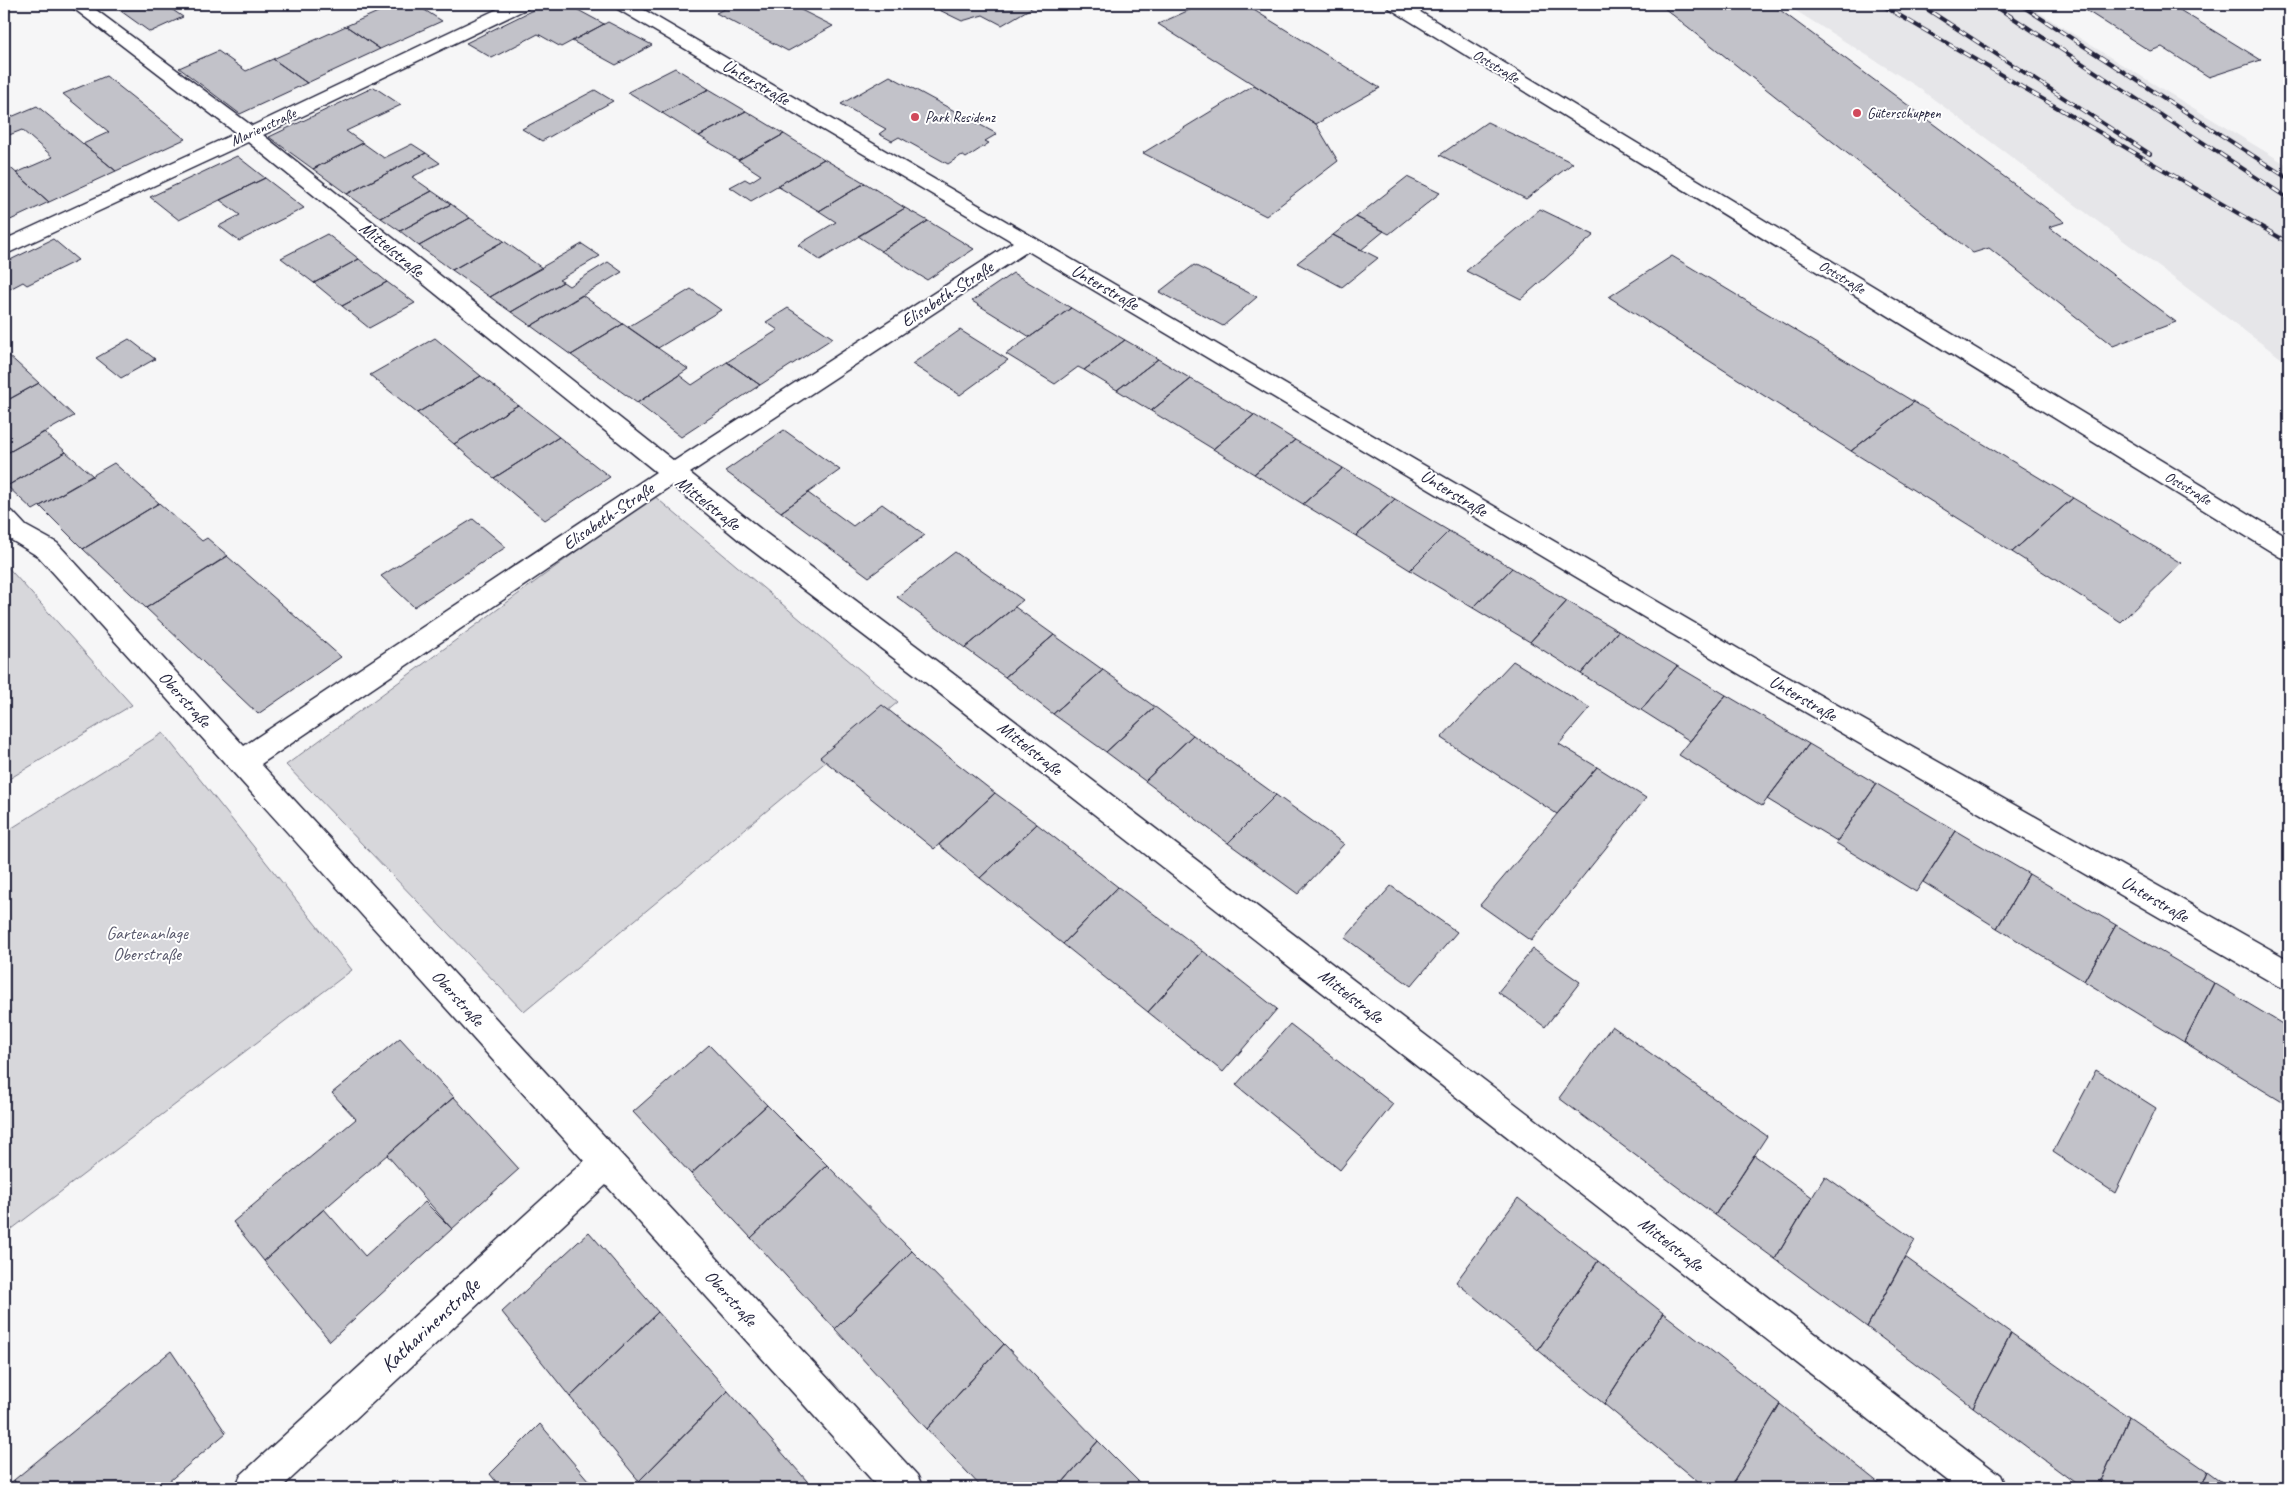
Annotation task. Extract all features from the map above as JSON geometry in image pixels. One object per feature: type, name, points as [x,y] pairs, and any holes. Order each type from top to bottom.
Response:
[{"type":"street","name":"Mittelstraße","points":[[77,4],[250,134],[671,474],[942,680],[1987,1488]]},
{"type":"street","name":"Marienstraße","points":[[4,248],[250,134],[522,4]]},
{"type":"street","name":"Unterstraße","points":[[622,4],[1745,665],[2289,976]]},
{"type":"street","name":"Oststraße","points":[[1395,4],[2289,550]]},
{"type":"street","name":"Elisabeth-Straße","points":[[242,762],[671,474],[1027,242]]},
{"type":"street","name":"Oberstraße","points":[[4,518],[17,532],[48,550],[904,1488]]},
{"type":"street","name":"Katharinenstraße","points":[[254,1488],[607,1162]]},
{"type":"shaded area","points":[[1785,4],[2026,4],[2289,166],[2289,364],[1916,86]]},
{"type":"green space","points":[[653,495],[898,702],[524,1012],[286,765]]},
{"type":"green space","points":[[4,563],[132,705],[4,782]]},
{"type":"green space","name":"Gartenanlage Oberstraße","points":[[163,733],[352,970],[4,1235],[4,833]]},
{"type":"building","points":[[111,4],[164,4],[183,17],[150,32]]},
{"type":"building","points":[[396,4],[415,4],[442,21],[380,49],[346,26]]},
{"type":"building","points":[[545,4],[567,4],[604,24],[561,47],[538,34],[492,58],[466,43]]},
{"type":"building","points":[[734,4],[789,4],[833,26],[788,51],[716,13]]},
{"type":"building","points":[[927,4],[1038,4],[1002,25],[983,15],[962,21]]},
{"type":"building","points":[[1203,4],[1244,4],[1380,88],[1316,124],[1158,24]]},
{"type":"building","name":"Güterschuppen","points":[[1659,4],[1772,4],[2065,222],[2049,227],[2176,322],[2113,346],[1989,248],[1973,253]]},
{"type":"building","points":[[2076,4],[2170,4],[2261,60],[2209,77],[2162,47],[2150,51]]},
{"type":"building","points":[[608,22],[652,45],[616,65],[572,41]]},
{"type":"building","points":[[346,26],[380,49],[307,83],[273,59]]},
{"type":"building","points":[[218,51],[246,71],[273,59],[307,83],[240,114],[179,68]]},
{"type":"building","points":[[675,68],[709,89],[662,113],[628,92]]},
{"type":"building","points":[[106,76],[185,139],[116,171],[83,144],[109,132],[63,94]]},
{"type":"building","name":"Park Residenz","points":[[890,76],[997,134],[985,141],[989,143],[966,158],[962,155],[948,164],[899,137],[892,141],[879,134],[886,129],[841,104]]},
{"type":"building","points":[[1254,85],[1316,124],[1338,161],[1266,216],[1143,153]]},
{"type":"building","points":[[374,87],[401,105],[346,131],[363,143],[313,169],[269,137]]},
{"type":"building","points":[[709,89],[746,111],[699,136],[662,113]]},
{"type":"building","points":[[595,90],[613,101],[542,141],[522,129]]},
{"type":"building","points":[[37,106],[116,171],[49,202],[16,173],[53,157],[22,130],[4,137],[4,120]]},
{"type":"building","points":[[746,111],[784,134],[738,160],[699,136]]},
{"type":"building","points":[[1487,122],[1573,163],[1526,199],[1440,155]]},
{"type":"building","points":[[784,134],[824,159],[751,201],[730,187],[745,179],[750,182],[761,175],[738,160]]},
{"type":"building","points":[[363,143],[384,158],[412,144],[426,153],[347,194],[313,169]]},
{"type":"building","points":[[426,153],[440,163],[412,177],[432,191],[381,218],[347,194]]},
{"type":"building","points":[[237,156],[265,178],[179,220],[150,197]]},
{"type":"building","points":[[824,159],[865,183],[819,211],[777,186]]},
{"type":"building","points":[[4,162],[49,202],[4,223]]},
{"type":"building","points":[[1407,177],[1440,193],[1389,234],[1356,217]]},
{"type":"building","points":[[265,178],[304,208],[239,241],[219,226],[240,215],[220,200]]},
{"type":"building","points":[[865,183],[905,208],[820,260],[798,245],[836,222],[819,211]]},
{"type":"building","points":[[432,191],[451,204],[400,231],[381,218]]},
{"type":"building","points":[[451,204],[470,218],[419,246],[400,231]]},
{"type":"building","points":[[905,208],[928,221],[881,251],[858,236]]},
{"type":"building","points":[[1540,209],[1594,235],[1521,299],[1466,271]]},
{"type":"building","points":[[1356,217],[1384,231],[1361,250],[1333,235]]},
{"type":"building","points":[[470,218],[504,241],[452,270],[419,246]]},
{"type":"building","points":[[928,221],[974,249],[927,280],[881,251]]},
{"type":"building","points":[[327,234],[359,259],[314,283],[281,258]]},
{"type":"building","points":[[1333,235],[1378,258],[1342,287],[1297,263]]},
{"type":"building","points":[[53,239],[78,260],[27,285],[23,282],[4,292],[4,263]]},
{"type":"building","points":[[504,241],[542,268],[490,297],[452,270]]},
{"type":"building","points":[[582,244],[600,256],[559,280],[563,282],[511,312],[490,297]]},
{"type":"building","points":[[1672,256],[1914,402],[1851,451],[1609,297]]},
{"type":"building","points":[[359,259],[387,282],[342,306],[314,283]]},
{"type":"building","points":[[608,262],[622,272],[531,326],[511,312],[563,282],[569,286]]},
{"type":"building","points":[[1194,265],[1257,297],[1223,326],[1159,292]]},
{"type":"building","points":[[1013,273],[1071,308],[1030,337],[972,301]]},
{"type":"building","points":[[387,282],[415,303],[369,328],[342,306]]},
{"type":"building","points":[[691,289],[721,310],[658,348],[628,327]]},
{"type":"building","points":[[582,295],[623,324],[571,355],[531,326]]},
{"type":"building","points":[[788,308],[833,338],[760,385],[727,362],[778,330],[766,322]]},
{"type":"building","points":[[1071,308],[1125,340],[1084,370],[1078,367],[1055,384],[1006,354]]},
{"type":"building","points":[[623,324],[688,369],[637,403],[571,355]]},
{"type":"building","points":[[960,330],[1008,360],[960,395],[912,364]]},
{"type":"building","points":[[435,338],[481,376],[417,413],[370,375]]},
{"type":"building","points":[[129,339],[155,359],[121,378],[96,358]]},
{"type":"building","points":[[1125,340],[1158,359],[1117,390],[1084,370]]},
{"type":"building","points":[[4,353],[39,383],[4,402]]},
{"type":"building","points":[[1158,359],[1191,379],[1151,411],[1117,390]]},
{"type":"building","points":[[727,362],[760,385],[681,437],[637,403],[679,375],[692,385]]},
{"type":"building","points":[[481,376],[518,405],[454,444],[417,413]]},
{"type":"building","points":[[1191,379],[1254,415],[1213,449],[1151,411]]},
{"type":"building","points":[[39,383],[74,416],[7,453],[4,449],[4,402]]},
{"type":"building","points":[[1914,402],[2073,498],[2012,552],[1851,451]]},
{"type":"building","points":[[518,405],[559,437],[494,478],[454,444]]},
{"type":"building","points":[[1254,415],[1295,440],[1254,474],[1213,449]]},
{"type":"building","points":[[784,430],[840,470],[781,512],[725,471]]},
{"type":"building","points":[[44,432],[66,452],[7,486],[4,483],[4,455]]},
{"type":"building","points":[[559,437],[610,477],[545,520],[494,478]]},
{"type":"building","points":[[1295,440],[1343,468],[1303,504],[1254,474]]},
{"type":"building","points":[[66,452],[93,476],[33,510],[7,486]]},
{"type":"building","points":[[114,463],[159,503],[83,549],[40,506]]},
{"type":"building","points":[[1343,468],[1395,499],[1356,536],[1303,504]]},
{"type":"building","points":[[808,493],[853,526],[882,504],[925,535],[869,577],[781,512]]},
{"type":"building","points":[[2073,498],[2181,563],[2121,622],[2012,552]]},
{"type":"building","points":[[1395,499],[1449,531],[1410,570],[1356,536]]},
{"type":"building","points":[[159,503],[202,541],[207,538],[228,556],[146,608],[83,549]]},
{"type":"building","points":[[473,519],[506,547],[414,607],[381,576]]},
{"type":"building","points":[[1449,531],[1512,568],[1473,608],[1410,570]]},
{"type":"building","points":[[955,552],[1023,600],[965,648],[897,597]]},
{"type":"building","points":[[227,556],[341,657],[258,714],[146,608]]},
{"type":"building","points":[[1512,568],[1567,601],[1530,642],[1473,608]]},
{"type":"building","points":[[1567,601],[1618,631],[1581,674],[1530,642]]},
{"type":"building","points":[[1015,607],[1054,635],[1005,677],[965,648]]},
{"type":"building","points":[[1618,631],[1677,666],[1641,710],[1581,674]]},
{"type":"building","points":[[1054,635],[1103,670],[1053,714],[1005,677]]},
{"type":"building","points":[[1513,661],[1590,708],[1559,744],[1597,767],[1557,814],[1441,738]]},
{"type":"building","points":[[1677,666],[1726,695],[1690,741],[1641,710]]},
{"type":"building","points":[[1103,670],[1155,707],[1106,752],[1053,714]]},
{"type":"building","points":[[1726,695],[1809,744],[1762,806],[1679,755]]},
{"type":"building","points":[[882,705],[995,793],[934,849],[820,757]]},
{"type":"building","points":[[1155,707],[1193,735],[1145,781],[1106,752]]},
{"type":"building","points":[[1193,735],[1276,795],[1228,843],[1145,781]]},
{"type":"building","points":[[1809,744],[1877,784],[1837,841],[1767,799]]},
{"type":"building","points":[[1597,767],[1646,798],[1531,941],[1480,905]]},
{"type":"building","points":[[1877,784],[1956,831],[1916,892],[1836,843]]},
{"type":"building","points":[[995,793],[1037,824],[980,878],[939,845]]},
{"type":"building","points":[[1276,795],[1344,844],[1298,894],[1228,843]]},
{"type":"building","points":[[1037,824],[1118,887],[1063,944],[980,878]]},
{"type":"building","points":[[1956,831],[2029,874],[1997,928],[1923,882]]},
{"type":"building","points":[[2029,874],[2116,925],[2084,981],[1997,928]]},
{"type":"building","points":[[1391,886],[1457,932],[1411,986],[1345,938]]},
{"type":"building","points":[[1118,887],[1203,951],[1148,1012],[1063,944]]},
{"type":"building","points":[[2116,925],[2214,983],[2184,1042],[2084,981]]},
{"type":"building","points":[[1533,949],[1580,982],[1545,1027],[1498,992]]},
{"type":"building","points":[[1203,951],[1277,1009],[1223,1072],[1148,1012]]},
{"type":"building","points":[[2214,983],[2289,1028],[2289,1091],[2284,1103],[2184,1042]]},
{"type":"building","points":[[1290,1024],[1393,1104],[1340,1170],[1236,1085]]},
{"type":"building","points":[[1612,1026],[1767,1136],[1715,1215],[1559,1098]]},
{"type":"building","points":[[400,1038],[454,1097],[264,1261],[233,1222],[356,1119],[332,1093]]},
{"type":"building","points":[[709,1045],[767,1105],[691,1174],[633,1112]]},
{"type":"building","points":[[2096,1070],[2156,1108],[2115,1193],[2053,1152]]},
{"type":"building","points":[[454,1097],[519,1169],[452,1229],[387,1155]]},
{"type":"building","points":[[767,1105],[827,1165],[751,1238],[691,1174]]},
{"type":"building","points":[[1754,1155],[1812,1197],[1775,1259],[1715,1215]]},
{"type":"building","points":[[827,1165],[912,1251],[835,1329],[751,1238]]},
{"type":"building","points":[[1825,1176],[1915,1240],[1867,1327],[1775,1259]]},
{"type":"building","points":[[1518,1198],[1598,1261],[1538,1350],[1456,1282]]},
{"type":"building","points":[[425,1202],[452,1229],[330,1341],[264,1261],[324,1209],[365,1256]]},
{"type":"building","points":[[589,1232],[658,1312],[570,1397],[502,1312]]},
{"type":"building","points":[[912,1251],[1004,1344],[927,1429],[835,1329]]},
{"type":"building","points":[[1905,1257],[2011,1333],[1973,1407],[1867,1327]]},
{"type":"building","points":[[1598,1261],[1663,1313],[1604,1404],[1538,1350]]},
{"type":"building","points":[[658,1312],[728,1391],[639,1481],[570,1397]]},
{"type":"building","points":[[1663,1313],[1780,1404],[1730,1488],[1705,1488],[1604,1404]]},
{"type":"building","points":[[2011,1333],[2129,1417],[2098,1488],[2082,1488],[1973,1407]]},
{"type":"building","points":[[1004,1344],[1098,1441],[1058,1488],[982,1488],[927,1429]]},
{"type":"building","points":[[171,1351],[226,1433],[161,1488],[18,1488],[14,1480]]},
{"type":"building","points":[[728,1391],[807,1481],[800,1488],[645,1488],[639,1481]]},
{"type":"building","points":[[1780,1404],[1885,1488],[1730,1488]]},
{"type":"building","points":[[2129,1417],[2207,1471],[2200,1488],[2098,1488]]},
{"type":"building","points":[[540,1424],[595,1488],[501,1488],[490,1474]]},
{"type":"building","points":[[1098,1441],[1145,1488],[1058,1488]]},
{"type":"building","points":[[2207,1471],[2230,1488],[2200,1488]]},
{"type":"building","points":[[14,1480],[18,1488],[4,1488]]},
{"type":"railway","points":[[1880,4],[2289,243]]},
{"type":"railway","points":[[1919,4],[2150,154]]},
{"type":"railway","points":[[1992,4],[2289,199]]},
{"type":"railway","points":[[2019,4],[2289,179]]},
{"type":"place","name":"Güterschuppen","points":[[1857,113]]},
{"type":"place","name":"Park Residenz","points":[[915,117]]}]
